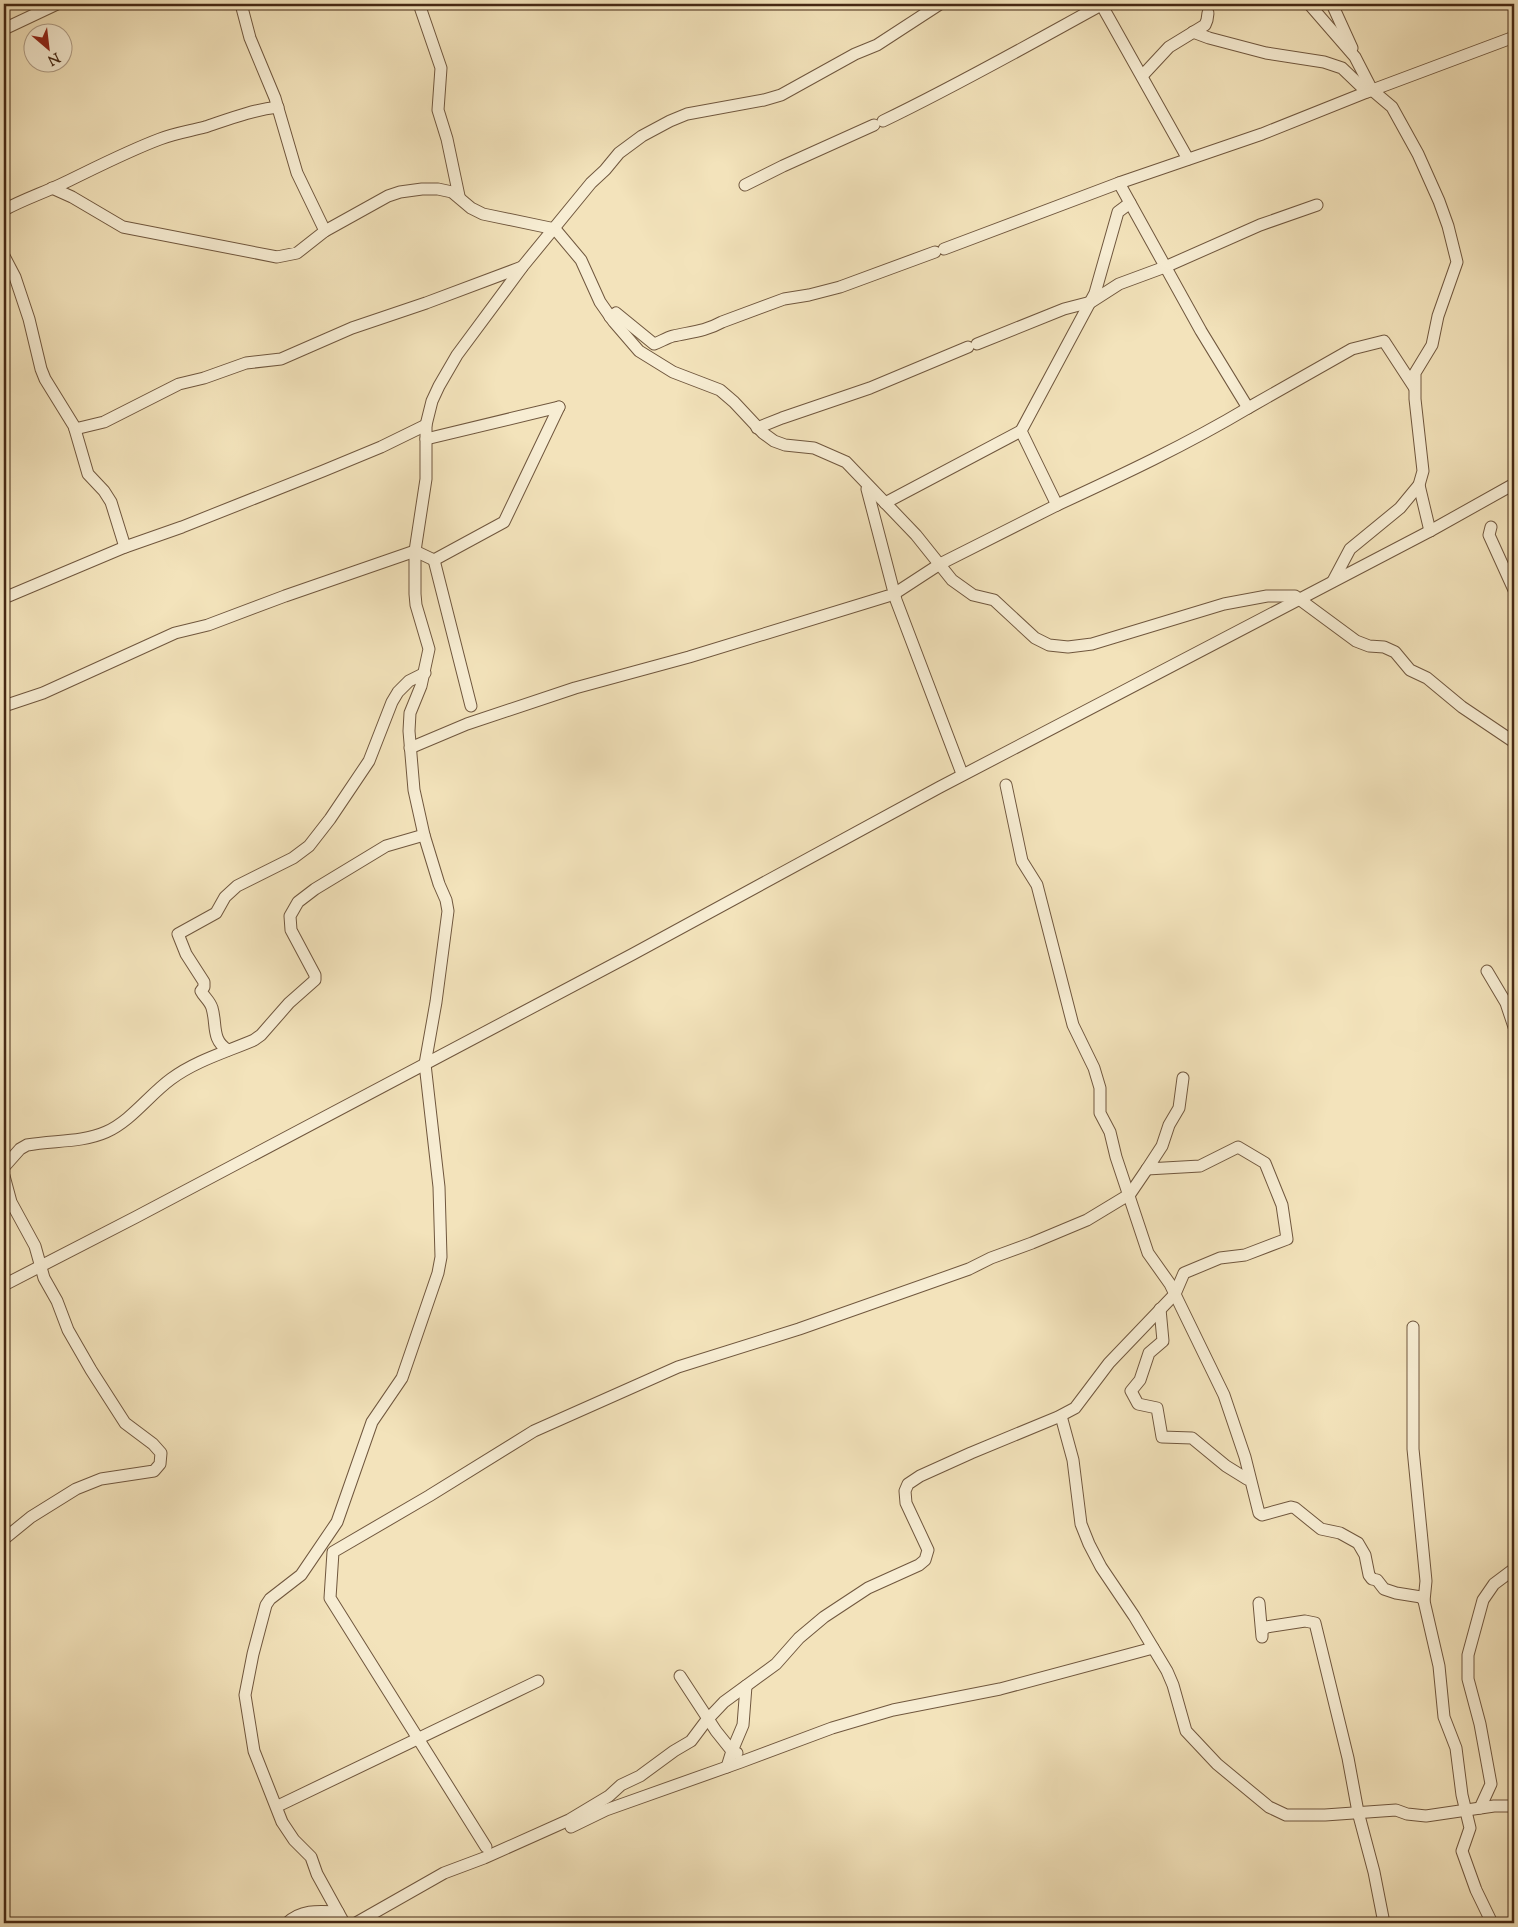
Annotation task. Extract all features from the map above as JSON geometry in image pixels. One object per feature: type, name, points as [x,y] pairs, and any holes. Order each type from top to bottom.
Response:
[{"type":"street","points":[[4,29],[57,4]]},
{"type":"street","points":[[241,4],[250,38],[278,107],[298,173],[325,231]]},
{"type":"street","points":[[419,4],[441,68],[438,110],[447,139],[459,196]]},
{"type":"street","points":[[344,1923],[317,1874],[311,1858],[288,1832],[276,1807],[267,1780],[254,1752],[246,1705],[246,1686],[266,1605],[270,1599],[301,1575],[336,1522],[372,1422],[402,1378],[438,1273],[441,1257],[439,1187],[425,1064],[436,1002],[448,911],[424,835],[414,790],[409,717],[424,673],[429,649],[416,605],[415,551],[425,486],[426,425],[432,401],[446,372],[523,266],[591,183],[619,153],[642,136],[687,114],[764,100],[781,95],[855,54],[877,45],[940,4]]},
{"type":"street","points":[[745,185],[954,86],[1102,4],[1188,159]]},
{"type":"street","points":[[1309,4],[1355,57]]},
{"type":"street","points":[[1332,4],[1369,91]]},
{"type":"street","points":[[1142,76],[1169,47],[1205,25],[1208,13]]},
{"type":"street","points":[[1193,32],[1208,38],[1266,53],[1324,62],[1342,68],[1369,91],[1392,107],[1418,154],[1444,214],[1457,259],[1456,267],[1438,316],[1432,345],[1426,358],[1416,371],[1414,387],[1423,471],[1419,485],[1400,508],[1350,549],[1333,581]]},
{"type":"street","points":[[610,317],[616,313],[654,344],[671,337],[697,332],[784,299],[840,287],[1119,183],[1262,134],[1369,91],[1514,37]]},
{"type":"street","points":[[4,210],[28,197],[160,139],[203,127],[220,120],[243,116],[254,110],[278,107]]},
{"type":"street","points":[[1119,183],[1205,338],[1248,408]]},
{"type":"street","points":[[52,188],[72,197],[123,227],[277,257],[290,255],[303,249],[325,231],[394,193],[438,189],[452,192],[476,212],[555,229],[581,260],[600,302],[610,317],[639,351],[673,372],[720,390],[734,402],[757,428],[774,441],[814,448],[846,462],[916,535],[952,580],[973,595],[994,600],[1035,638],[1049,645],[1068,647],[1092,644],[1224,604],[1279,594],[1295,596],[1356,641],[1369,646],[1387,648],[1395,652],[1410,670],[1427,678],[1462,707],[1514,742]]},
{"type":"street","points":[[885,503],[1020,431],[1095,293],[1118,212],[1130,203]]},
{"type":"street","points":[[757,428],[870,388],[1064,309],[1090,302],[1119,284],[1260,225],[1317,205]]},
{"type":"street","points":[[4,256],[15,278],[29,319],[41,368],[76,429],[88,474],[104,491],[111,502],[125,546]]},
{"type":"street","points":[[76,429],[109,420],[179,384],[204,378],[246,363],[281,359],[352,328],[426,303],[523,266]]},
{"type":"street","points":[[410,748],[467,724],[574,688],[689,657],[891,595],[940,564],[1057,505],[1156,459],[1352,348],[1384,341],[1414,387]]},
{"type":"street","points":[[426,439],[559,407],[504,522],[434,560]]},
{"type":"street","points":[[4,598],[125,546],[182,527],[314,475],[381,447],[426,425]]},
{"type":"street","points":[[1020,431],[1057,505]]},
{"type":"street","points":[[4,1284],[136,1217],[425,1064],[642,949],[940,787],[1430,531],[1514,484]]},
{"type":"street","points":[[1419,485],[1430,531]]},
{"type":"street","points":[[867,489],[891,595],[961,771]]},
{"type":"street","points":[[1491,526],[1489,535],[1514,590]]},
{"type":"street","points":[[4,706],[42,693],[175,633],[208,626],[284,596],[415,551],[434,560]]},
{"type":"street","points":[[434,560],[471,706]]},
{"type":"street","points":[[228,1050],[220,1043],[216,1035],[212,1008],[200,991],[204,987],[204,982],[186,954],[178,934],[216,913],[225,897],[237,886],[293,858],[309,846],[330,819],[369,761],[392,702],[398,692],[409,681],[424,673]]},
{"type":"street","points":[[1006,785],[1022,861],[1037,885],[1073,1025],[1094,1068],[1100,1088],[1100,1113],[1110,1132],[1116,1157],[1148,1252],[1165,1275],[1224,1395],[1245,1457],[1258,1513],[1262,1515],[1291,1507],[1295,1508],[1321,1529],[1340,1533],[1358,1543],[1365,1555],[1369,1575],[1372,1579],[1377,1580],[1386,1590],[1420,1597],[1424,1601]]},
{"type":"street","points":[[4,1167],[26,1145],[83,1138],[105,1132],[119,1123],[180,1073],[254,1040],[261,1035],[289,1003],[315,980],[315,975],[291,930],[290,916],[298,902],[315,888],[386,846],[424,835]]},
{"type":"street","points":[[1487,971],[1506,1003],[1514,1027]]},
{"type":"street","points":[[485,1852],[418,1739],[330,1598],[332,1552],[429,1496],[534,1431],[678,1367],[799,1329],[969,1270],[991,1258],[1087,1220],[1130,1194],[1147,1169],[1162,1146],[1169,1125],[1179,1108],[1183,1078]]},
{"type":"street","points":[[356,1923],[404,1894],[485,1852],[569,1820],[609,1796],[621,1785],[640,1776],[693,1739],[724,1702],[776,1664],[799,1638],[824,1616],[868,1588],[914,1568],[925,1560],[928,1554],[927,1546],[906,1503],[905,1491],[908,1484],[955,1460],[1061,1416],[1075,1408],[1109,1363],[1175,1294],[1184,1273],[1220,1258],[1245,1255],[1287,1239],[1282,1205],[1264,1163],[1238,1147],[1200,1166],[1147,1169]]},
{"type":"street","points":[[4,1176],[11,1202],[35,1246],[43,1274],[57,1301],[68,1330],[117,1412],[131,1429],[153,1444],[162,1457],[160,1464],[154,1471],[101,1480],[76,1489],[31,1516],[4,1539]]},
{"type":"street","points":[[1160,1309],[1163,1341],[1149,1353],[1140,1380],[1131,1391],[1138,1404],[1157,1408],[1162,1436],[1192,1438],[1208,1454],[1247,1479]]},
{"type":"street","points":[[1413,1327],[1413,1450],[1426,1581],[1424,1601],[1439,1666],[1444,1717],[1456,1748],[1470,1828],[1462,1851],[1476,1890],[1492,1923]]},
{"type":"street","points":[[1061,1416],[1073,1460],[1083,1531],[1101,1566],[1171,1680],[1183,1726],[1187,1733],[1217,1764],[1268,1807],[1276,1812],[1294,1815],[1325,1816],[1396,1810],[1407,1814],[1426,1816],[1503,1805],[1514,1806]]},
{"type":"street","points":[[1480,1808],[1491,1784],[1479,1720],[1468,1679],[1469,1646],[1483,1600],[1494,1584],[1514,1569]]},
{"type":"street","points":[[1258,1603],[1262,1637],[1262,1631],[1266,1628],[1305,1621],[1315,1622],[1348,1758],[1358,1812],[1379,1894],[1384,1923]]},
{"type":"street","points":[[485,1852],[520,1847],[567,1829],[606,1810],[832,1728],[893,1710],[1000,1688],[1153,1648]]},
{"type":"street","points":[[680,1676],[732,1751],[750,1759]]},
{"type":"street","points":[[282,1804],[538,1681]]},
{"type":"street","points":[[727,1767],[743,1725],[746,1686]]},
{"type":"street","points":[[287,1923],[309,1911],[338,1912]]}]
